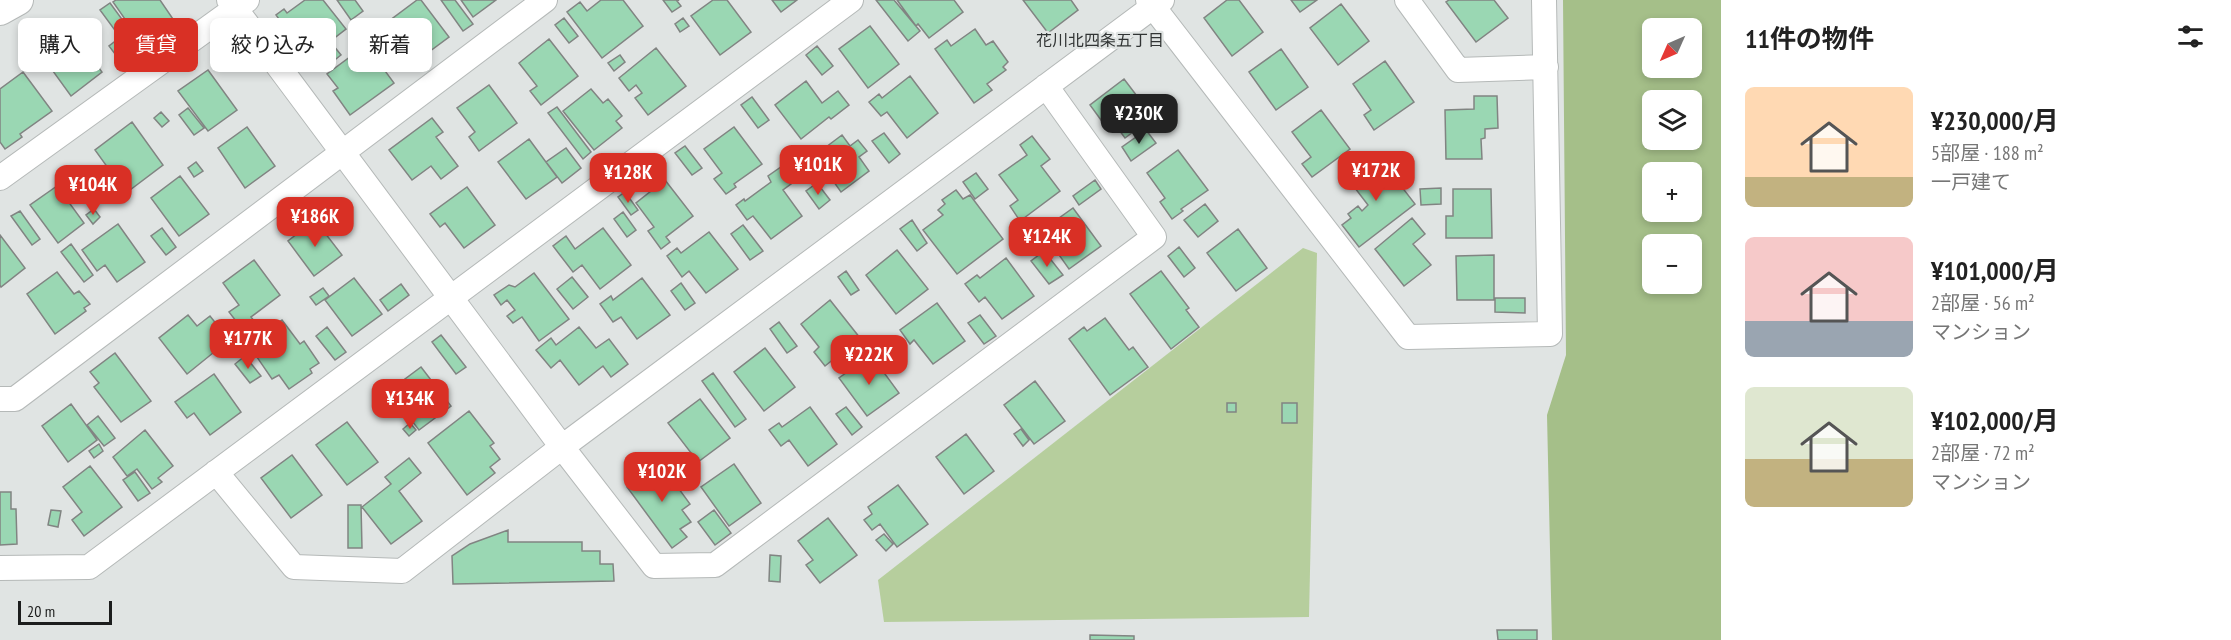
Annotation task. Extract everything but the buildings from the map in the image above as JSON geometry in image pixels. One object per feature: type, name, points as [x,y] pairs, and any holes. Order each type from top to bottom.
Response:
[{"type":"street","points":[[0,10],[18,0]]},
{"type":"street","points":[[0,399],[15,399],[545,0]]},
{"type":"street","points":[[0,568],[89,567],[851,0]]},
{"type":"street","points":[[1407,0],[1458,70],[1545,67]]},
{"type":"street","points":[[216,472],[294,567],[402,571],[562,447],[1046,86],[1154,2],[1408,337],[1550,334],[1544,0]]},
{"type":"street","points":[[0,178],[237,3],[342,152],[562,447],[654,566],[716,565],[1154,237],[1046,86]]},
{"type":"green space","points":[[1563,0],[1721,0],[1721,640],[1552,640],[1547,415],[1566,355]]},
{"type":"green space","points":[[1303,248],[1317,253],[1309,617],[884,622],[878,580]]},
{"type":"district","name":"花川北四条五丁目","points":[[1100,40]]}]
